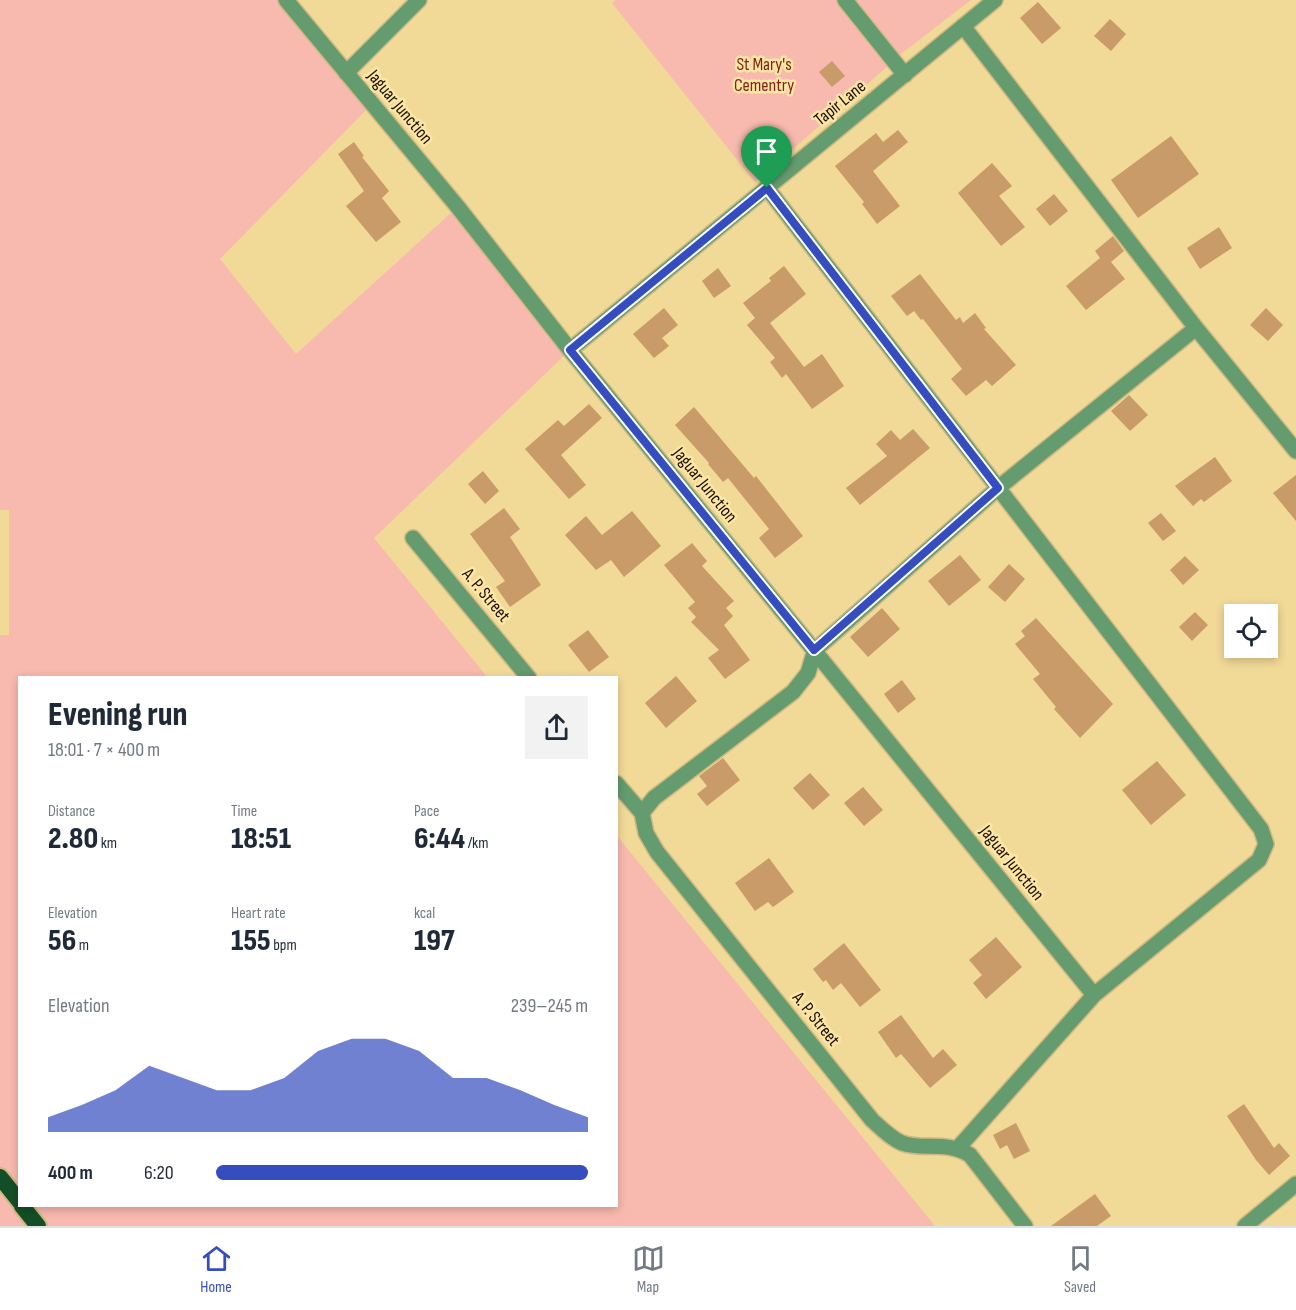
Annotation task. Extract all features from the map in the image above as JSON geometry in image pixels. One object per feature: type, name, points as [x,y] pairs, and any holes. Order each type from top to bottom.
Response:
[{"type":"highway","points":[[0,1177],[18,1200]]},
{"type":"highway","points":[[23,1207],[38,1226]]},
{"type":"street","name":"Jaguar Junction","points":[[286,0],[458,206],[570,350],[1094,995]]},
{"type":"street","points":[[346,73],[419,0]]},
{"type":"street","points":[[845,0],[905,75]]},
{"type":"street","name":"Tapir Lane","points":[[570,350],[996,0]]},
{"type":"street","points":[[963,26],[1196,328],[1296,451]]},
{"type":"street","points":[[767,188],[1261,829],[1266,844],[1259,860],[1094,995],[958,1148],[970,1155],[981,1167],[1025,1226]]},
{"type":"street","points":[[642,813],[654,798],[794,692],[808,673],[814,650],[998,488],[1196,328]]},
{"type":"street","name":"A. P. Street","points":[[412,538],[527,676]]},
{"type":"street","name":"A. P. Street","points":[[618,785],[642,813],[646,833],[657,852],[872,1120],[887,1134],[903,1143],[958,1148]]},
{"type":"street","points":[[1245,1226],[1296,1184]]},
{"type":"green space","points":[[0,0],[278,0],[369,107],[220,259],[296,354],[452,212],[568,352],[374,538],[486,676],[18,676],[18,1207],[618,1207],[618,837],[935,1226],[0,1226],[0,635],[9,635],[9,510],[0,510]]},
{"type":"green space","name":"St Mary's Cementry","points":[[616,0],[837,0],[889,65],[755,182],[612,3]]},
{"type":"green space","points":[[848,0],[971,0],[893,60]]},
{"type":"building","points":[[1038,2],[1061,28],[1042,44],[1020,18]]},
{"type":"building","points":[[1110,19],[1126,34],[1111,51],[1094,36]]},
{"type":"building","points":[[832,61],[845,76],[832,87],[819,72]]},
{"type":"building","points":[[898,130],[908,142],[873,171],[900,206],[877,224],[862,204],[864,202],[835,166],[876,133],[883,142]]},
{"type":"building","points":[[1171,136],[1199,174],[1138,218],[1111,180]]},
{"type":"building","points":[[354,142],[364,156],[362,157],[389,191],[382,198],[401,222],[376,242],[346,206],[364,191],[338,154]]},
{"type":"building","points":[[992,163],[1012,186],[999,196],[1025,227],[1001,246],[958,193]]},
{"type":"building","points":[[1054,194],[1068,211],[1050,226],[1036,209]]},
{"type":"building","points":[[1219,227],[1232,248],[1200,269],[1187,248]]},
{"type":"building","points":[[1113,236],[1124,251],[1111,262],[1125,279],[1086,310],[1066,286],[1100,258],[1095,251]]},
{"type":"building","points":[[784,266],[806,294],[770,323],[804,367],[822,354],[844,386],[812,409],[786,374],[782,378],[770,362],[775,358],[747,325],[755,318],[743,303],[771,281],[769,278]]},
{"type":"building","points":[[718,268],[731,286],[714,298],[702,281]]},
{"type":"building","points":[[920,274],[956,320],[960,317],[963,323],[975,313],[986,328],[984,329],[1016,365],[992,386],[986,380],[966,396],[951,379],[962,369],[923,319],[921,320],[914,311],[907,316],[891,296]]},
{"type":"building","points":[[664,308],[678,325],[662,338],[669,346],[654,358],[633,334]]},
{"type":"building","points":[[1266,308],[1283,325],[1268,341],[1250,325]]},
{"type":"building","points":[[1129,395],[1148,415],[1130,431],[1111,411]]},
{"type":"building","points":[[589,404],[602,418],[561,455],[586,485],[569,499],[525,449],[558,420],[564,426]]},
{"type":"building","points":[[694,407],[754,478],[756,476],[803,536],[775,558],[759,538],[769,529],[728,478],[723,482],[675,425]]},
{"type":"building","points":[[913,429],[930,448],[860,505],[846,488],[887,456],[876,444],[891,430],[900,440]]},
{"type":"building","points":[[1215,457],[1232,481],[1204,502],[1201,499],[1193,506],[1175,486]]},
{"type":"building","points":[[483,471],[499,491],[485,504],[468,484]]},
{"type":"building","points":[[1296,475],[1296,521],[1273,493]]},
{"type":"building","points":[[504,508],[520,529],[510,537],[541,585],[510,607],[496,587],[505,581],[470,534]]},
{"type":"building","points":[[632,511],[661,546],[624,577],[611,560],[596,570],[565,535],[586,516],[602,535]]},
{"type":"building","points":[[1161,513],[1176,531],[1163,541],[1148,523]]},
{"type":"building","points":[[692,543],[707,561],[702,566],[734,601],[726,608],[733,616],[724,625],[750,660],[725,679],[708,658],[719,650],[691,622],[696,617],[688,608],[695,602],[664,565]]},
{"type":"building","points":[[960,555],[981,580],[949,606],[928,581]]},
{"type":"building","points":[[1185,556],[1199,570],[1183,585],[1170,570]]},
{"type":"building","points":[[1009,564],[1025,579],[1005,602],[988,587]]},
{"type":"building","points":[[882,608],[900,629],[868,657],[850,637]]},
{"type":"building","points":[[1195,612],[1208,625],[1192,641],[1179,627]]},
{"type":"building","points":[[1036,618],[1113,704],[1080,738],[1054,709],[1056,707],[1033,679],[1040,674],[1015,644],[1025,636],[1021,631]]},
{"type":"building","points":[[588,630],[609,657],[589,672],[568,645]]},
{"type":"building","points":[[676,676],[697,701],[666,728],[645,703]]},
{"type":"building","points":[[902,680],[916,699],[898,713],[884,694]]},
{"type":"building","points":[[723,758],[740,780],[707,806],[697,794],[707,786],[699,776]]},
{"type":"building","points":[[1157,761],[1186,795],[1151,825],[1122,790]]},
{"type":"building","points":[[810,773],[830,795],[813,810],[793,788]]},
{"type":"building","points":[[863,787],[883,810],[864,826],[844,803]]},
{"type":"building","points":[[769,858],[794,892],[773,907],[768,902],[755,911],[735,883]]},
{"type":"building","points":[[996,937],[1022,967],[986,999],[973,983],[982,975],[969,960]]},
{"type":"building","points":[[844,943],[881,990],[860,1007],[841,983],[833,990],[826,980],[823,982],[813,969]]},
{"type":"building","points":[[901,1015],[933,1058],[943,1049],[957,1065],[930,1088],[901,1054],[896,1058],[878,1032]]},
{"type":"building","points":[[1244,1104],[1274,1148],[1279,1143],[1290,1156],[1269,1175],[1256,1160],[1227,1116]]},
{"type":"building","points":[[1016,1123],[1030,1151],[1014,1159],[1007,1145],[1000,1149],[993,1135]]},
{"type":"building","points":[[1095,1194],[1111,1216],[1097,1226],[1051,1226]]},
{"type":"route","points":[[767,188],[998,488],[814,650],[570,350],[767,188]]}]
